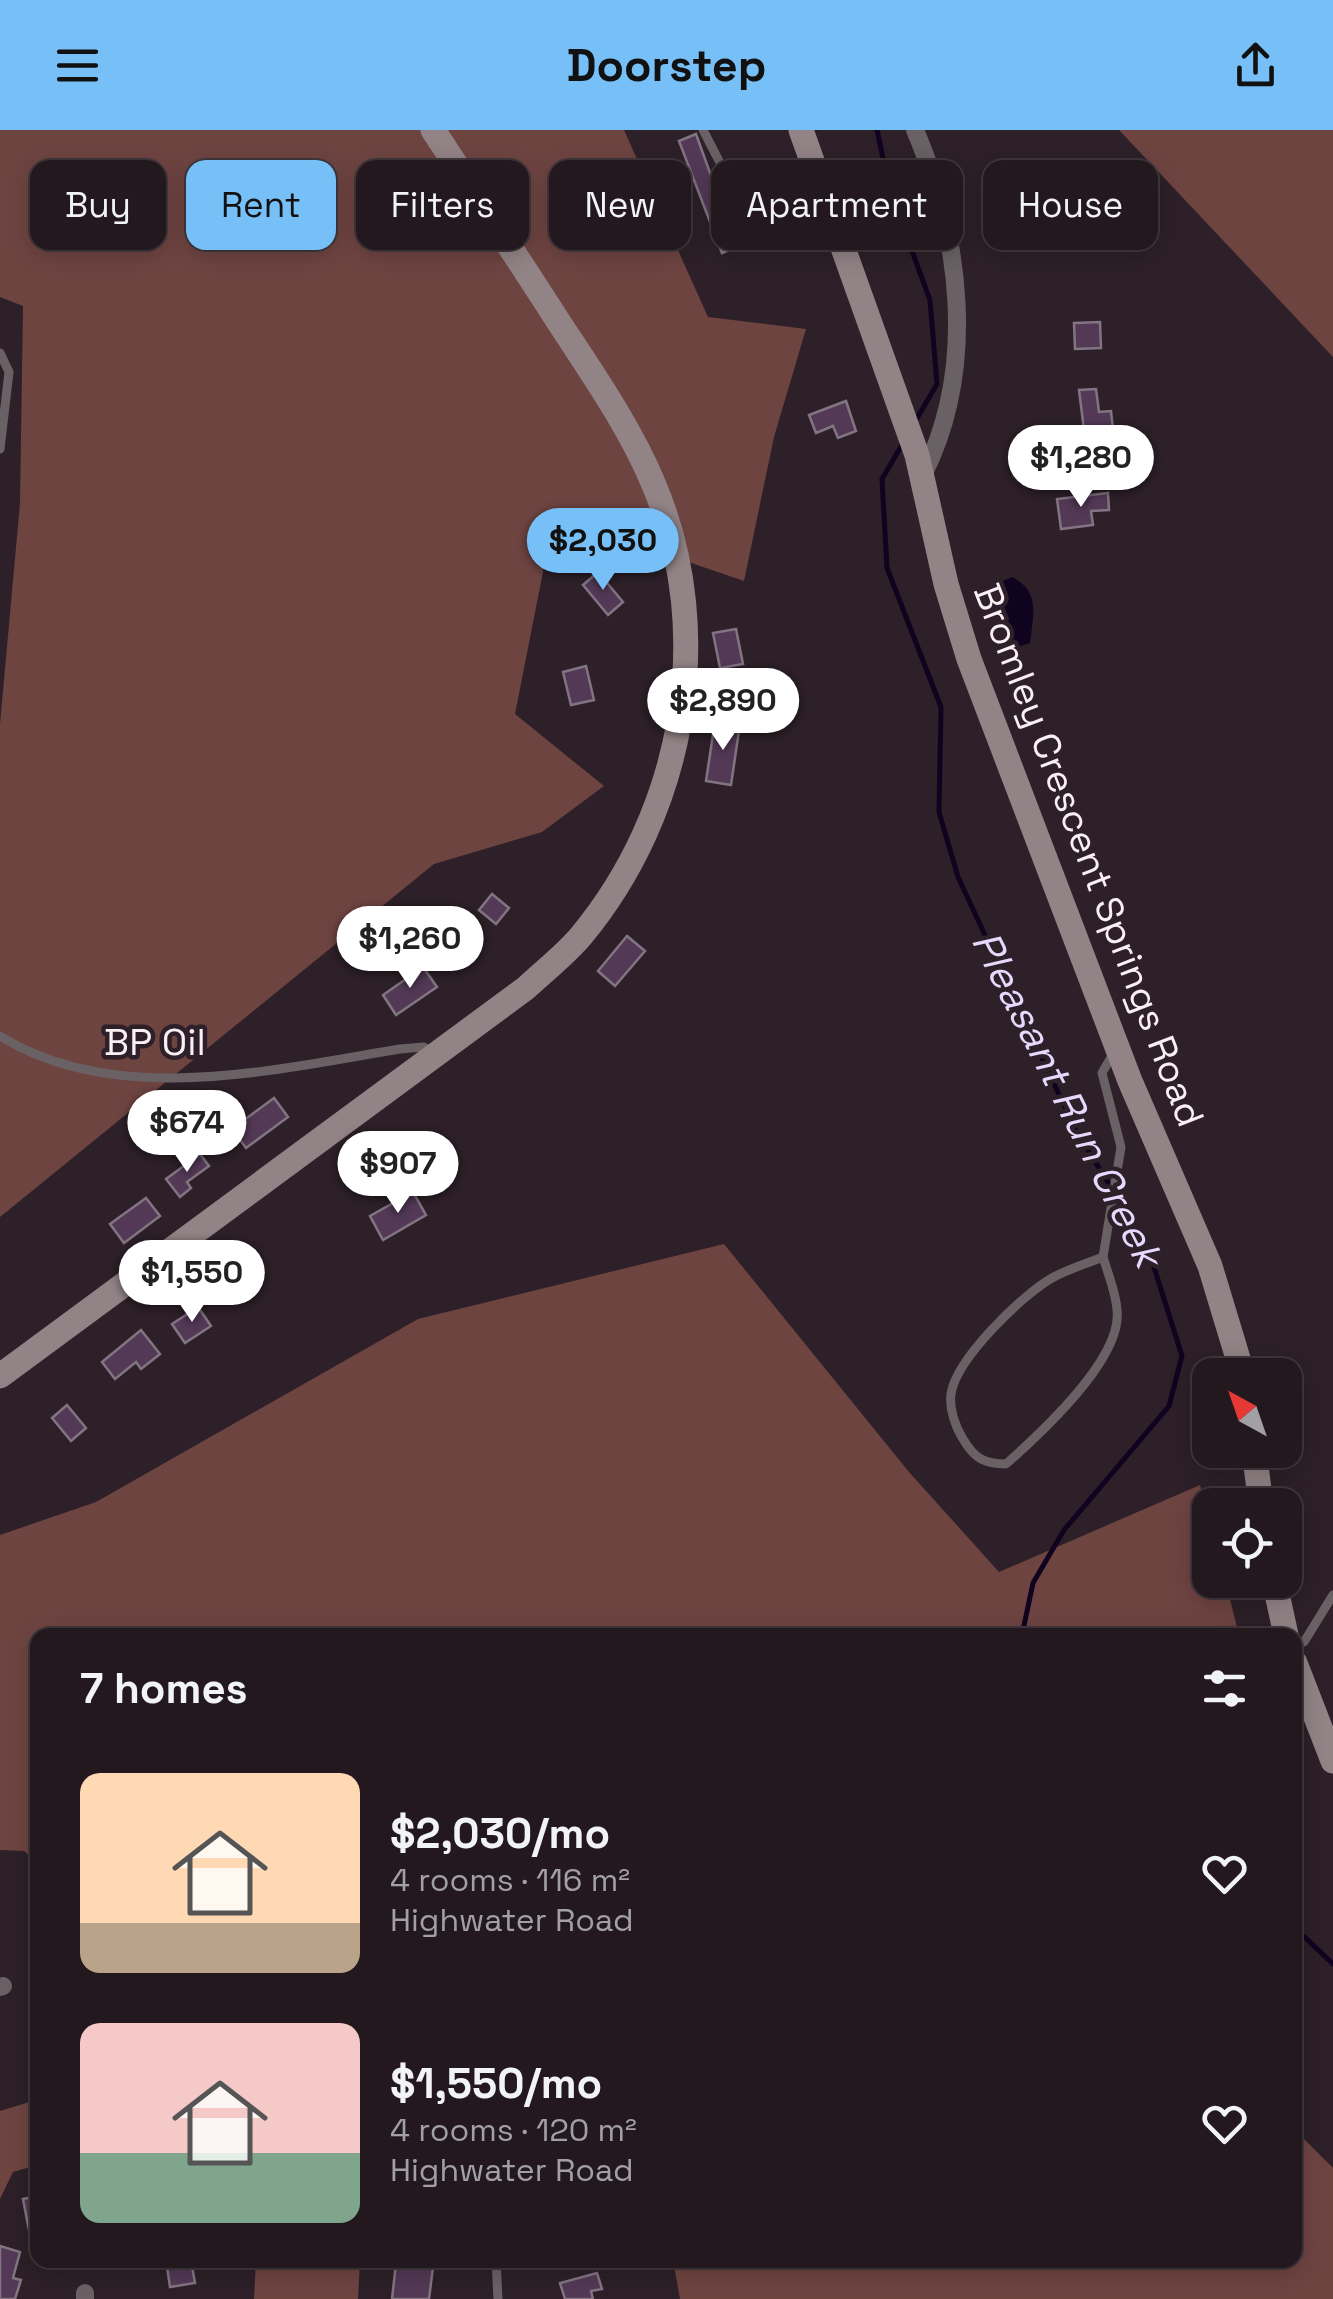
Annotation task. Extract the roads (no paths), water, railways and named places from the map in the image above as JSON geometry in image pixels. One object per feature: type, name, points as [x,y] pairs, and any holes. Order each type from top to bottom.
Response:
[{"type":"street","points":[[0,1376],[526,988],[579,939],[623,876],[669,776],[680,725],[686,659],[681,589],[654,486],[583,358],[433,130]]},
{"type":"street","name":"Bromley Crescent Springs Road","points":[[801,130],[920,465],[946,584],[969,660],[1118,1048],[1210,1266],[1237,1358]]},
{"type":"street","points":[[914,130],[950,240],[957,311],[954,384],[940,442],[920,465]]},
{"type":"street","points":[[1278,1598],[1284,1628]]},
{"type":"street","points":[[1302,1681],[1333,1762]]},
{"type":"lane","points":[[703,130],[719,160]]},
{"type":"lane","points":[[0,353],[9,372],[0,449]]},
{"type":"lane","name":"BP Oil","points":[[0,1036],[64,1068],[111,1077],[171,1078],[424,1048],[434,1057]]},
{"type":"lane","points":[[1103,1257],[1050,1279],[1029,1295],[1005,1316],[958,1377],[950,1405],[957,1428],[975,1456],[987,1464],[1006,1464],[1042,1432],[1106,1353],[1115,1334],[1118,1311],[1103,1257],[1120,1133],[1102,1073],[1118,1048]]},
{"type":"lane","points":[[1302,1642],[1333,1595]]},
{"type":"lane","points":[[496,2268],[498,2299]]},
{"type":"waterway","name":"Pleasant Run Creek","points":[[877,130],[890,191],[930,300],[937,384],[916,420]]},
{"type":"waterway","name":"Pleasant Run Creek","points":[[903,443],[882,479],[887,568],[941,707],[939,812],[958,877],[1076,1131],[1147,1245],[1182,1356],[1169,1406],[1064,1530],[1033,1583],[1023,1628]]},
{"type":"waterway","name":"Pleasant Run Creek","points":[[1302,1935],[1333,1964]]}]
